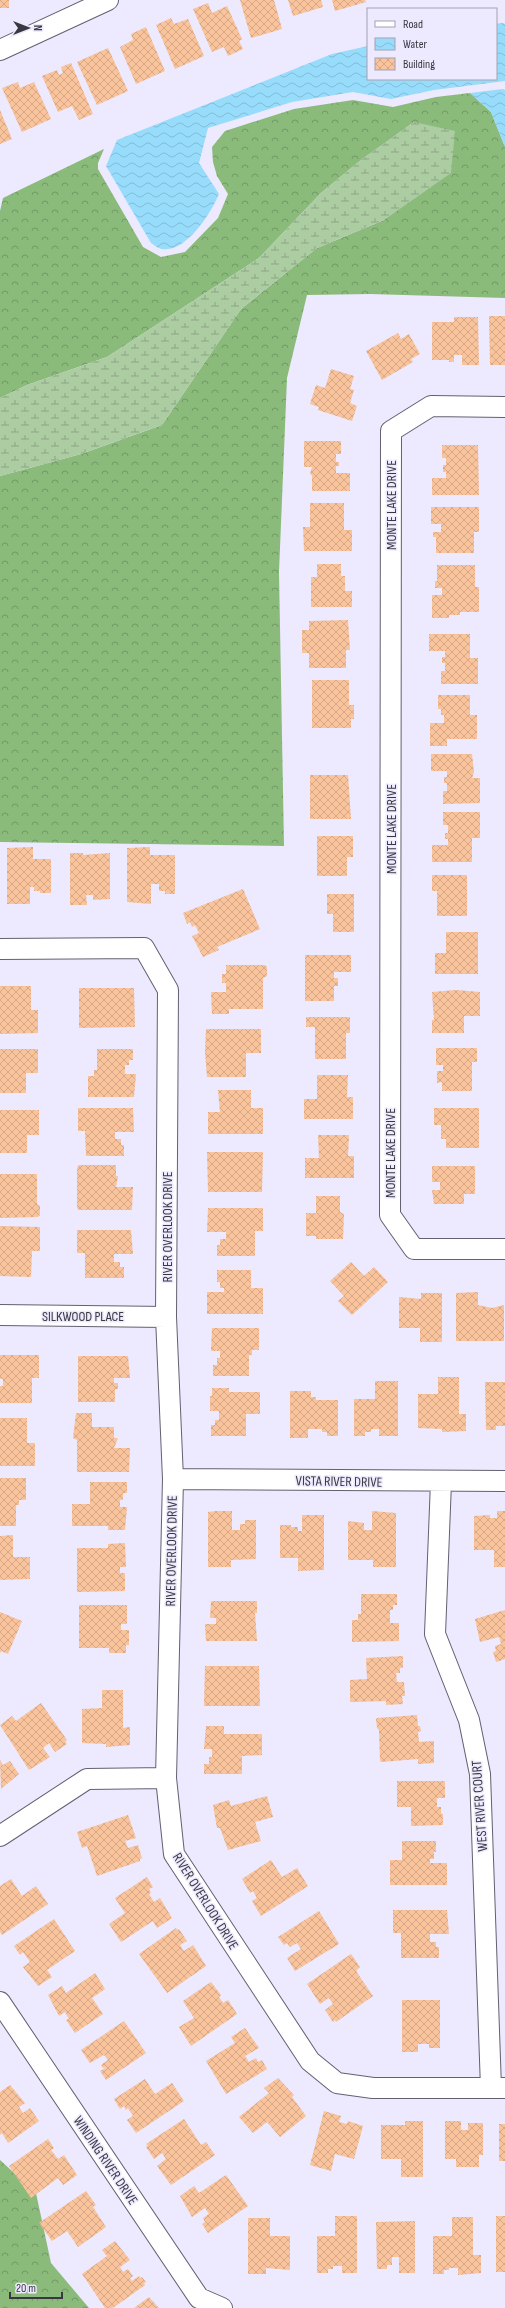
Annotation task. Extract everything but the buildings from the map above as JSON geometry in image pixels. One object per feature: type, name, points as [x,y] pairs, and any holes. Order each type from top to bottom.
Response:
[{"type":"street","points":[[0,50],[108,0]]},
{"type":"street","name":"MONTE LAKE DRIVE","points":[[505,407],[431,406],[391,431],[390,1151],[390,1215],[414,1249],[505,1249]]},
{"type":"street","name":"RIVER OVERLOOK DRIVE","points":[[0,948],[144,948],[168,990],[166,1316],[173,1479],[166,1778],[174,1854],[310,2061],[337,2083],[373,2088],[498,2088]]},
{"type":"street","name":"SILKWOOD PLACE","points":[[0,1315],[166,1316]]},
{"type":"street","name":"VISTA RIVER DRIVE","points":[[173,1479],[441,1482],[505,1481]]},
{"type":"street","name":"WEST RIVER COURT","points":[[441,1482],[435,1634],[469,1720],[480,1774],[498,2088]]},
{"type":"street","points":[[0,1836],[87,1779],[166,1778]]},
{"type":"street","name":"WINDING RIVER DRIVE","points":[[0,2002],[199,2298],[222,2308]]},
{"type":"green space","points":[[470,93],[491,112],[505,147],[505,298],[370,294],[307,295],[287,378],[279,572],[284,846],[0,842],[0,476],[81,454],[162,425],[241,309],[317,248],[384,220],[414,122],[361,160],[321,193],[259,258],[107,357],[27,385],[0,398],[0,211],[3,198],[104,149],[98,163],[98,169],[143,247],[161,257],[185,252],[218,218],[228,194],[217,176],[213,162],[212,147],[225,131],[294,109],[353,100],[393,107],[436,97]]},
{"type":"green space","points":[[414,122],[455,131],[451,173],[384,220],[317,248],[241,309],[162,425],[81,454],[0,476],[0,398],[27,385],[107,357],[259,258],[321,193],[361,160]]},
{"type":"green space","points":[[0,2160],[36,2193],[51,2263],[89,2308],[0,2308]]},
{"type":"water","points":[[497,24],[505,24],[505,81],[434,90],[391,99],[353,92],[292,102],[208,128],[199,163],[219,194],[204,221],[180,245],[171,249],[161,249],[151,243],[106,166],[117,140],[332,54],[367,46],[367,80],[497,80]]},
{"type":"water","points":[[505,90],[505,147],[491,112],[470,93]]}]
